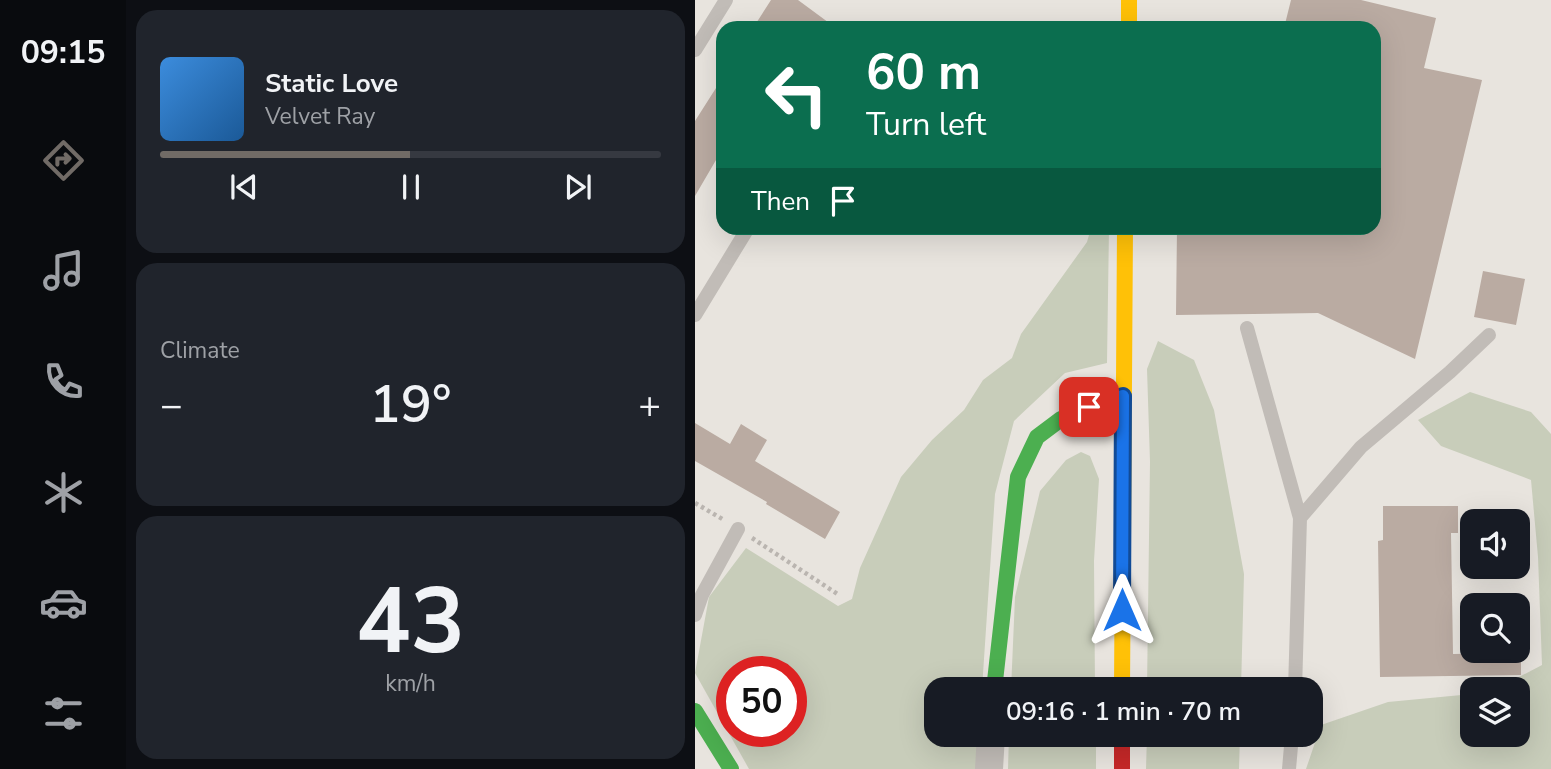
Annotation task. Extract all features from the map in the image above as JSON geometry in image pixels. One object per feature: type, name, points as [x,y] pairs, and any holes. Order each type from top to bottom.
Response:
[{"type":"main road","points":[[1128,21],[1129,0]]},
{"type":"main road","points":[[1122,677],[1125,235]]},
{"type":"main road","points":[[995,677],[1018,477],[1037,437],[1061,419],[1123,396]]},
{"type":"main road","points":[[695,711],[731,769]]},
{"type":"main road","points":[[1122,747],[1122,769]]},
{"type":"street","points":[[989,769],[990,747]]},
{"type":"lane","points":[[695,50],[726,0]]},
{"type":"lane","points":[[695,315],[744,235]]},
{"type":"lane","points":[[1247,328],[1300,518],[1295,677]]},
{"type":"lane","points":[[1300,518],[1361,447],[1450,372],[1489,335]]},
{"type":"lane","points":[[695,615],[702,595],[738,529]]},
{"type":"lane","points":[[1289,769],[1291,747]]},
{"type":"path","points":[[695,503],[839,595]]},
{"type":"green space","points":[[1089,235],[1109,235],[1107,363],[1065,373],[1014,421],[995,494],[983,677],[924,677],[924,747],[978,747],[977,769],[749,769],[737,747],[807,747],[807,656],[716,656],[716,710],[695,673],[709,597],[746,548],[838,606],[852,599],[860,568],[901,477],[932,440],[964,410],[983,380],[1012,358],[1021,334],[1087,242]]},
{"type":"green space","points":[[1158,341],[1194,360],[1214,410],[1244,574],[1241,677],[1147,677],[1150,462],[1147,369]]},
{"type":"green space","points":[[1470,392],[1531,412],[1551,434],[1551,769],[1306,769],[1314,747],[1323,747],[1323,724],[1388,702],[1460,695],[1460,747],[1530,747],[1530,677],[1519,677],[1542,665],[1538,557],[1531,480],[1441,446],[1418,420]]},
{"type":"green space","points":[[1081,452],[1090,456],[1099,479],[1094,561],[1095,677],[1012,677],[1015,597],[1040,491],[1066,460]]},
{"type":"green space","points":[[1009,747],[1096,747],[1096,769],[1008,769]]},
{"type":"green space","points":[[1147,747],[1240,747],[1239,769],[1146,769]]},
{"type":"building","points":[[771,0],[798,0],[826,21],[758,21]]},
{"type":"building","points":[[1291,0],[1361,0],[1436,18],[1424,68],[1482,80],[1415,359],[1318,313],[1176,315],[1177,235],[1381,235],[1381,21],[1286,21]]},
{"type":"building","points":[[716,88],[716,160],[695,196],[695,121]]},
{"type":"building","points":[[1483,271],[1525,279],[1516,325],[1474,317]]},
{"type":"building","points":[[695,423],[730,444],[741,424],[767,440],[755,461],[840,512],[825,539],[695,461]]},
{"type":"building","points":[[1383,506],[1458,506],[1458,533],[1451,533],[1453,654],[1460,654],[1460,663],[1521,663],[1521,675],[1380,677],[1378,541],[1383,540]]},
{"type":"traffic: fast","points":[[995,677],[1018,477],[1037,437],[1061,419],[1123,396]]},
{"type":"traffic: fast","points":[[695,711],[731,769]]},
{"type":"traffic: slow","points":[[1129,0],[1129,21]]},
{"type":"traffic: slow","points":[[1122,677],[1125,235]]},
{"type":"traffic: jam","points":[[1122,747],[1122,769]]},
{"type":"route","points":[[1089,407],[1123,396],[1122,610]]}]
